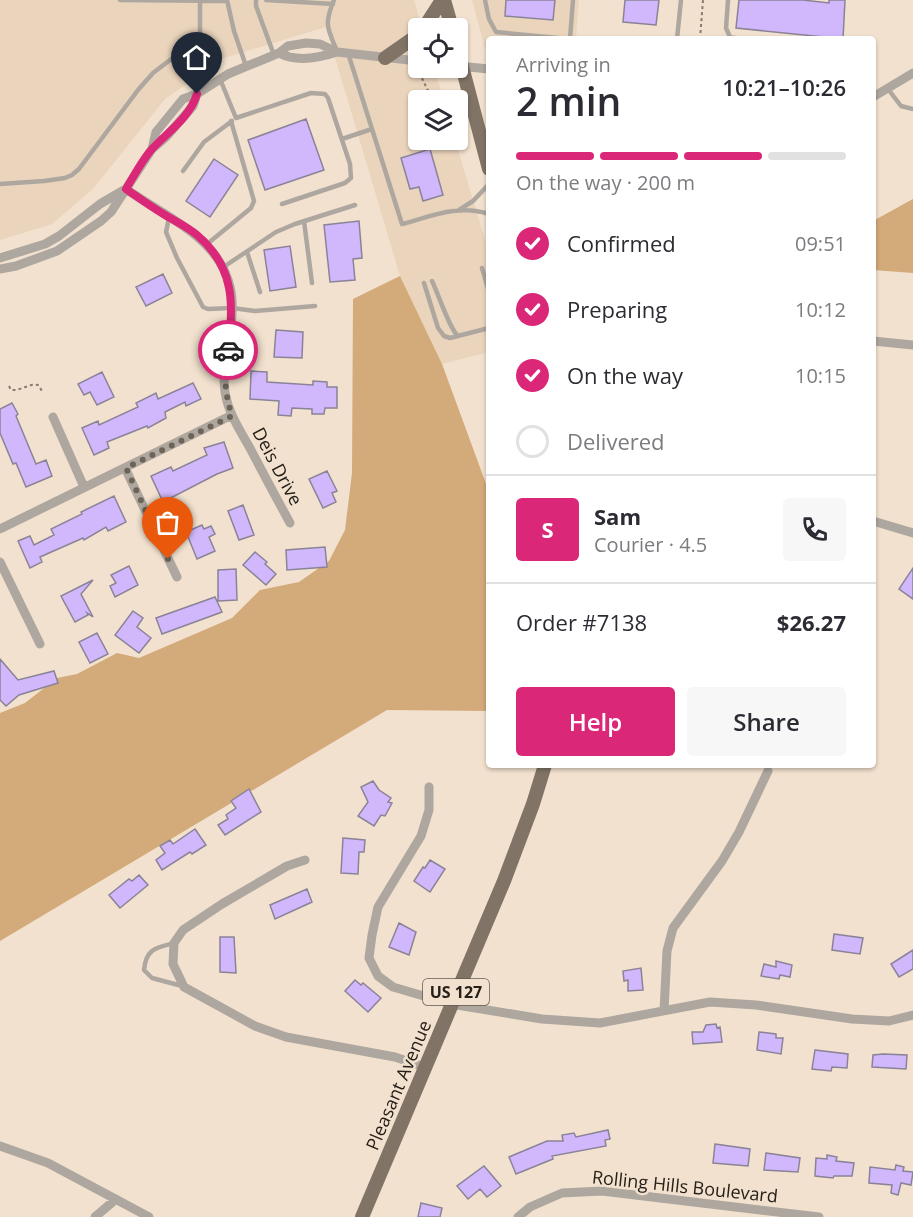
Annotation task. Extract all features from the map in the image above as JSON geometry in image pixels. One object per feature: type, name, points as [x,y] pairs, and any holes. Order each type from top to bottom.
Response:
[{"type":"main road","points":[[431,18],[443,0]]},
{"type":"main road","points":[[443,0],[449,18]]},
{"type":"main road","points":[[385,58],[408,41]]},
{"type":"main road","points":[[462,78],[486,159]]},
{"type":"main road","name":"Pleasant Avenue","points":[[362,1217],[520,839],[544,768]]},
{"type":"street","points":[[0,269],[36,260],[57,251],[111,212],[152,149],[156,132],[183,99],[197,94],[220,79],[277,54],[288,46],[306,43],[320,44],[337,52],[408,61]]},
{"type":"street","points":[[468,67],[486,69]]},
{"type":"street","points":[[876,95],[913,73]]},
{"type":"street","points":[[0,258],[37,247],[59,236],[100,204],[126,189]]},
{"type":"street","name":"Deis Drive","points":[[126,189],[197,235],[216,256],[229,281],[232,308],[224,373],[225,392],[232,416],[290,523]]},
{"type":"street","points":[[876,341],[913,345]]},
{"type":"street","points":[[0,530],[232,416]]},
{"type":"street","points":[[53,417],[84,487]]},
{"type":"street","points":[[126,468],[177,577]]},
{"type":"street","points":[[876,522],[913,533]]},
{"type":"street","points":[[0,562],[40,644]]},
{"type":"street","points":[[664,1011],[667,951],[673,928],[722,861],[740,832],[768,771]]},
{"type":"street","points":[[429,787],[429,810],[421,836],[378,907],[372,935],[369,958],[378,976],[393,987],[451,1004],[542,1019],[600,1023],[710,1002],[756,1005],[852,1019],[890,1021],[913,1015]]},
{"type":"street","points":[[305,860],[287,866],[183,930],[174,943],[173,964],[184,987],[255,1026],[286,1037],[395,1057],[424,1067]]},
{"type":"street","points":[[0,1146],[48,1163],[149,1217]]},
{"type":"street","name":"Rolling Hills Boulevard","points":[[518,1217],[530,1207],[562,1193],[602,1191],[819,1217]]},
{"type":"street","points":[[95,1217],[116,1199]]},
{"type":"lane","points":[[120,0],[227,0],[234,31],[246,66]]},
{"type":"lane","points":[[0,184],[64,178],[79,169],[131,98],[153,73],[200,37],[200,0]]},
{"type":"lane","points":[[256,0],[256,6],[277,54]]},
{"type":"lane","points":[[266,0],[333,2],[327,27],[337,52]]},
{"type":"lane","points":[[485,0],[489,19],[495,32],[537,36]]},
{"type":"lane","points":[[569,36],[573,0]]},
{"type":"lane","points":[[677,36],[681,0]]},
{"type":"lane","points":[[728,0],[726,28],[730,36]]},
{"type":"lane","points":[[348,53],[402,224],[459,210],[475,210],[486,213]]},
{"type":"lane","points":[[220,79],[236,118]]},
{"type":"lane","points":[[888,89],[901,106],[913,109]]},
{"type":"lane","points":[[183,171],[204,141],[236,118],[311,93],[325,94],[350,164],[351,178],[345,183],[282,204]]},
{"type":"lane","points":[[206,245],[251,208],[254,201],[231,121]]},
{"type":"lane","points":[[342,139],[372,129]]},
{"type":"lane","points":[[459,210],[486,187]]},
{"type":"lane","points":[[222,268],[276,232],[355,205]]},
{"type":"lane","points":[[169,218],[166,232],[203,306],[208,309],[232,308],[255,311],[315,306]]},
{"type":"lane","points":[[304,221],[312,283]]},
{"type":"lane","points":[[247,252],[260,292]]},
{"type":"lane","points":[[482,268],[486,282]]},
{"type":"lane","points":[[432,281],[443,302],[450,326],[458,336]]},
{"type":"lane","points":[[424,283],[438,328],[444,336],[450,338],[486,329]]},
{"type":"lane","points":[[174,943],[154,948],[145,958],[144,970],[152,978],[184,987]]},
{"type":"path","points":[[700,36],[703,0]]},
{"type":"path","points":[[423,78],[428,90]]},
{"type":"path","points":[[9,386],[11,390],[16,390],[34,384],[38,385],[42,391]]},
{"type":"shaded area","points":[[0,0],[414,0],[419,18],[408,18],[408,78],[437,78],[441,90],[408,90],[408,150],[458,150],[486,243],[486,353],[442,364],[400,276],[326,27],[224,58],[165,99],[93,189],[52,224],[0,240]]},
{"type":"shaded area","points":[[472,0],[579,0],[576,36],[486,36],[485,48]]},
{"type":"shaded area","points":[[913,199],[913,273],[876,270],[876,219]]},
{"type":"shaded area","points":[[400,276],[442,364],[486,484],[486,711],[387,710],[0,941],[0,713],[25,703],[57,678],[77,674],[117,653],[139,658],[232,618],[260,590],[299,582],[329,561],[345,530],[352,473],[353,299]]},
{"type":"building","points":[[506,0],[555,0],[553,20],[505,16]]},
{"type":"building","points":[[625,0],[659,0],[656,25],[623,22]]},
{"type":"building","points":[[739,0],[803,0],[829,3],[829,0],[845,0],[843,36],[814,36],[736,28]]},
{"type":"building","points":[[306,119],[324,170],[265,190],[248,140]]},
{"type":"building","points":[[430,150],[443,195],[423,201],[419,187],[410,189],[401,158]]},
{"type":"building","points":[[214,159],[238,175],[210,217],[186,201]]},
{"type":"building","points":[[359,221],[362,258],[353,259],[355,280],[330,282],[324,225]]},
{"type":"building","points":[[290,246],[296,287],[270,291],[264,250]]},
{"type":"building","points":[[163,274],[172,293],[146,306],[136,287]]},
{"type":"building","points":[[276,330],[303,332],[302,358],[274,357]]},
{"type":"building","points":[[251,371],[267,372],[267,382],[313,385],[313,381],[327,382],[327,387],[337,387],[337,408],[325,408],[324,414],[312,414],[312,409],[292,408],[291,416],[278,415],[279,401],[250,399]]},
{"type":"building","points":[[102,372],[114,397],[97,405],[90,392],[84,395],[78,384]]},
{"type":"building","points":[[193,383],[201,399],[186,406],[185,402],[165,412],[166,418],[148,428],[147,426],[107,442],[109,448],[94,455],[82,428],[98,421],[99,425],[138,407],[136,403],[156,393],[158,399]]},
{"type":"building","points":[[12,403],[36,464],[46,460],[52,476],[26,487],[0,433],[0,409]]},
{"type":"building","points":[[224,442],[233,468],[163,502],[151,476],[171,467],[173,471],[207,455],[204,448]]},
{"type":"building","points":[[327,471],[337,491],[332,493],[336,502],[323,508],[309,479]]},
{"type":"building","points":[[114,496],[126,522],[108,531],[106,527],[84,540],[83,538],[40,557],[42,562],[30,568],[18,541],[30,536],[34,545],[54,535],[51,529]]},
{"type":"building","points":[[243,505],[254,535],[239,540],[228,511]]},
{"type":"building","points":[[202,525],[204,529],[211,526],[215,534],[209,537],[215,551],[197,559],[186,532]]},
{"type":"building","points":[[325,547],[327,567],[287,570],[286,550]]},
{"type":"building","points":[[255,552],[276,574],[266,585],[243,565]]},
{"type":"building","points":[[129,566],[138,585],[115,597],[110,586],[116,583],[111,575]]},
{"type":"building","points":[[913,568],[913,599],[899,589]]},
{"type":"building","points":[[236,569],[237,600],[218,601],[218,570]]},
{"type":"building","points":[[93,580],[81,594],[93,617],[87,613],[88,615],[75,622],[61,596]]},
{"type":"building","points":[[215,597],[222,612],[162,634],[156,618]]},
{"type":"building","points":[[133,611],[143,618],[137,627],[151,638],[139,653],[115,635]]},
{"type":"building","points":[[97,633],[108,654],[90,663],[79,642]]},
{"type":"building","points":[[0,659],[18,680],[54,671],[58,683],[19,695],[6,706],[0,700]]},
{"type":"building","points":[[373,781],[379,790],[391,798],[388,802],[392,803],[385,816],[381,815],[374,826],[358,816],[368,802],[361,787]]},
{"type":"building","points":[[249,789],[261,812],[225,835],[218,825],[228,819],[226,815],[236,808],[231,801]]},
{"type":"building","points":[[195,829],[206,845],[192,854],[190,852],[162,870],[156,860],[165,853],[160,846],[170,840],[173,844]]},
{"type":"building","points":[[343,838],[365,840],[364,852],[359,852],[358,874],[341,873]]},
{"type":"building","points":[[430,860],[445,869],[430,892],[414,881]]},
{"type":"building","points":[[139,875],[148,885],[120,908],[109,895],[129,879],[132,881]]},
{"type":"building","points":[[307,889],[312,902],[275,919],[270,905]]},
{"type":"building","points":[[399,923],[416,932],[409,955],[389,947]]},
{"type":"building","points":[[834,934],[863,938],[860,954],[832,950]]},
{"type":"building","points":[[220,937],[234,937],[236,973],[220,972]]},
{"type":"building","points":[[913,950],[913,969],[899,977],[891,964]]},
{"type":"building","points":[[776,961],[792,965],[790,977],[780,975],[779,979],[761,976],[764,964],[776,967]]},
{"type":"building","points":[[641,968],[643,990],[628,991],[628,980],[624,981],[623,971]]},
{"type":"building","points":[[355,980],[361,985],[363,983],[381,998],[368,1012],[345,991]]},
{"type":"building","points":[[716,1024],[717,1028],[720,1027],[722,1042],[693,1044],[692,1032],[703,1032],[706,1025]]},
{"type":"building","points":[[759,1032],[776,1034],[776,1038],[783,1038],[781,1054],[757,1050]]},
{"type":"building","points":[[815,1050],[848,1054],[847,1068],[832,1067],[831,1071],[812,1069]]},
{"type":"building","points":[[873,1055],[907,1055],[906,1069],[872,1067]]},
{"type":"building","points":[[608,1130],[610,1139],[605,1140],[606,1146],[552,1156],[553,1159],[516,1174],[509,1157],[547,1141],[563,1141],[562,1135],[574,1133],[576,1137]]},
{"type":"building","points":[[715,1144],[750,1149],[748,1166],[713,1163]]},
{"type":"building","points":[[766,1153],[800,1158],[798,1172],[764,1170]]},
{"type":"building","points":[[827,1155],[837,1157],[836,1161],[854,1163],[852,1176],[834,1176],[833,1178],[815,1176],[816,1158],[827,1159]]},
{"type":"building","points":[[896,1165],[904,1167],[903,1171],[913,1172],[911,1185],[901,1183],[898,1195],[891,1193],[892,1185],[869,1183],[870,1167],[895,1170]]},
{"type":"building","points":[[484,1166],[501,1186],[487,1197],[480,1189],[468,1199],[457,1186]]},
{"type":"building","points":[[421,1203],[442,1208],[440,1217],[418,1217]]},
{"type":"way so far","points":[[168,559],[126,468],[232,416],[225,392],[224,373],[228,350]]},
{"type":"route","points":[[197,94],[194,106],[152,149],[126,189],[197,235],[216,256],[229,281],[232,296],[228,350]]}]
